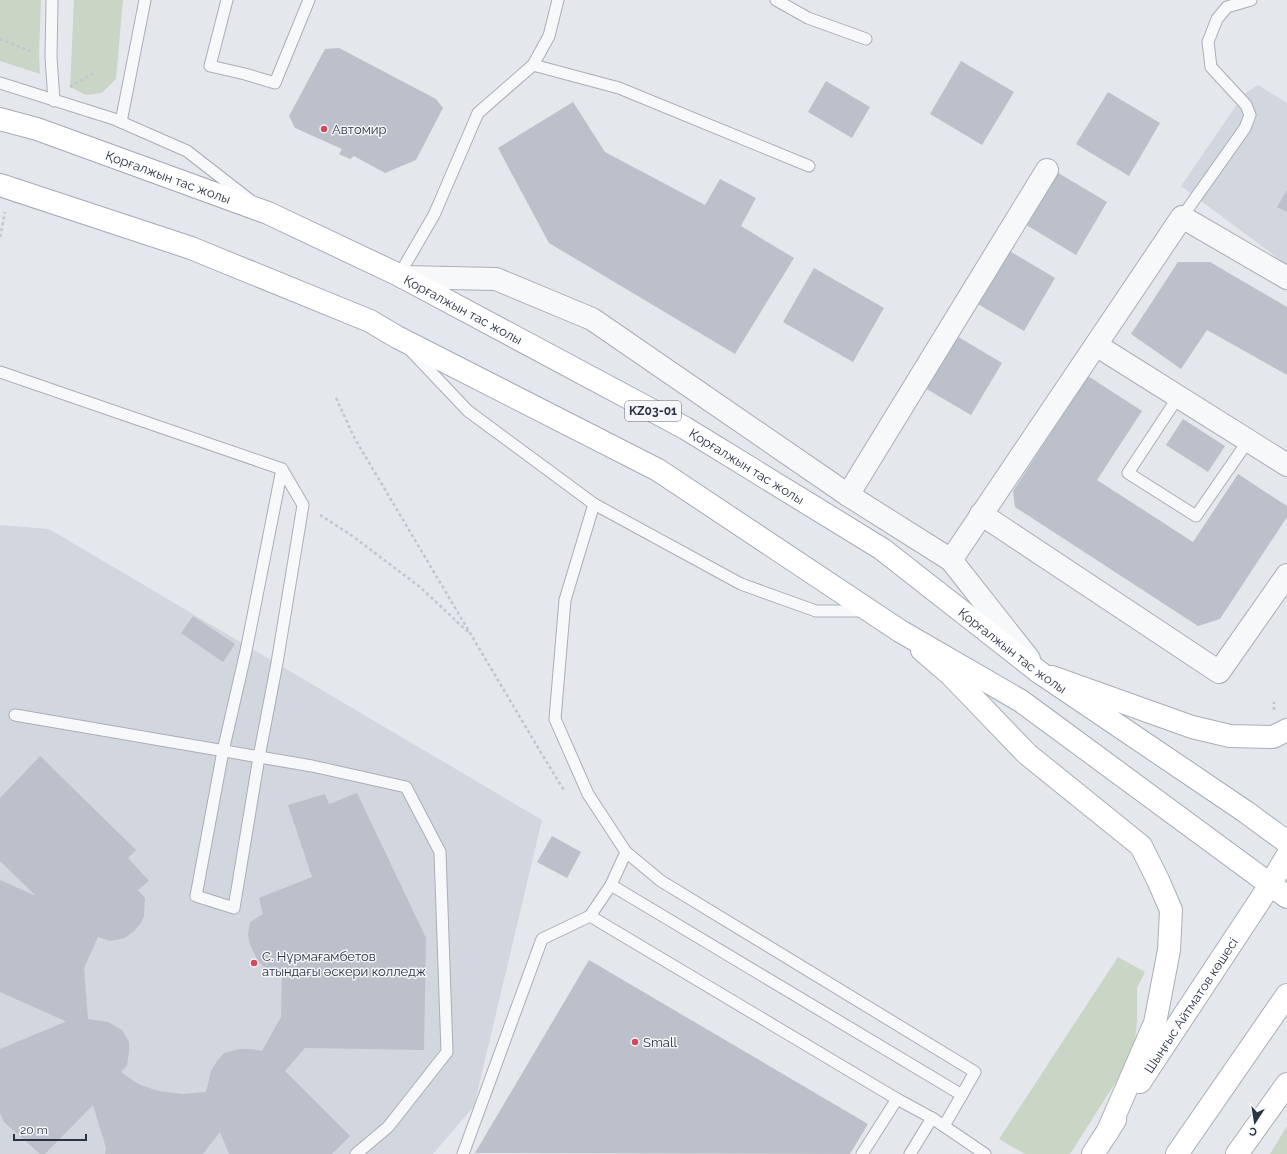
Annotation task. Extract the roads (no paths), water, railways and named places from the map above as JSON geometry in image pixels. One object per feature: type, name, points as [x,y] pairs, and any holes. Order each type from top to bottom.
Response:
[{"type":"main road","name":"Қорғалжын тас жолы","points":[[0,119],[37,129],[268,214],[400,276],[685,428],[882,549],[1039,672],[1240,807],[1287,842]]},
{"type":"main road","points":[[0,185],[191,248],[370,321],[397,337],[658,470],[900,631],[1021,702],[1279,891]]},
{"type":"main road","points":[[900,631],[951,675],[1028,754],[1141,846],[1171,910],[1169,950],[1155,1023],[1107,1133]]},
{"type":"main road","points":[[1039,672],[1192,727],[1230,736],[1273,737],[1287,730]]},
{"type":"main road","name":"Шыңғыс Айтматов көшесі","points":[[1093,1154],[1279,891],[1287,856]]},
{"type":"main road","points":[[1177,1154],[1287,995]]},
{"type":"main road","points":[[1237,1154],[1287,1084]]},
{"type":"street","points":[[848,495],[1046,170]]},
{"type":"street","points":[[951,560],[1182,217],[1287,278]]},
{"type":"street","points":[[400,276],[496,279],[592,319],[848,495],[951,560],[1039,672]]},
{"type":"street","points":[[1096,345],[1287,465]]},
{"type":"street","points":[[981,514],[1219,672],[1287,575]]},
{"type":"lane","points":[[52,0],[51,57],[54,100]]},
{"type":"lane","points":[[121,122],[145,0]]},
{"type":"lane","points":[[227,0],[210,66],[245,74],[274,83],[309,0]]},
{"type":"lane","points":[[400,276],[434,215],[478,113],[533,65],[549,36],[558,0]]},
{"type":"lane","points":[[776,0],[808,18],[866,39]]},
{"type":"lane","points":[[1182,217],[1245,128],[1250,115],[1246,105],[1211,67],[1208,42],[1217,19],[1227,7],[1251,0]]},
{"type":"lane","points":[[533,65],[619,88],[809,166]]},
{"type":"lane","points":[[0,83],[121,122],[187,150],[268,214]]},
{"type":"lane","points":[[397,337],[468,411],[594,504],[741,584],[816,612],[870,611]]},
{"type":"lane","points":[[0,372],[282,469],[303,505],[234,908],[196,896],[222,751],[246,651],[282,469]]},
{"type":"lane","points":[[1178,397],[1128,473],[1196,516],[1248,441]]},
{"type":"lane","points":[[594,504],[565,600],[554,719],[588,794],[626,852],[661,881],[975,1072],[944,1126]]},
{"type":"lane","points":[[15,715],[312,766],[406,787],[440,852],[447,1052],[388,1127],[356,1154]]},
{"type":"lane","points":[[463,1154],[542,939],[590,916],[611,885],[626,852]]},
{"type":"lane","points":[[611,885],[962,1095]]},
{"type":"lane","points":[[590,916],[897,1099],[932,1118],[985,1154]]},
{"type":"lane","points":[[862,1154],[897,1099]]},
{"type":"lane","points":[[910,1154],[932,1118]]},
{"type":"place","name":"Автомир","points":[[324,129]]},
{"type":"place","name":"С. Нұрмағамбетов атындағы әскери колледж","points":[[254,963]]},
{"type":"place","name":"Small","points":[[635,1042]]}]
